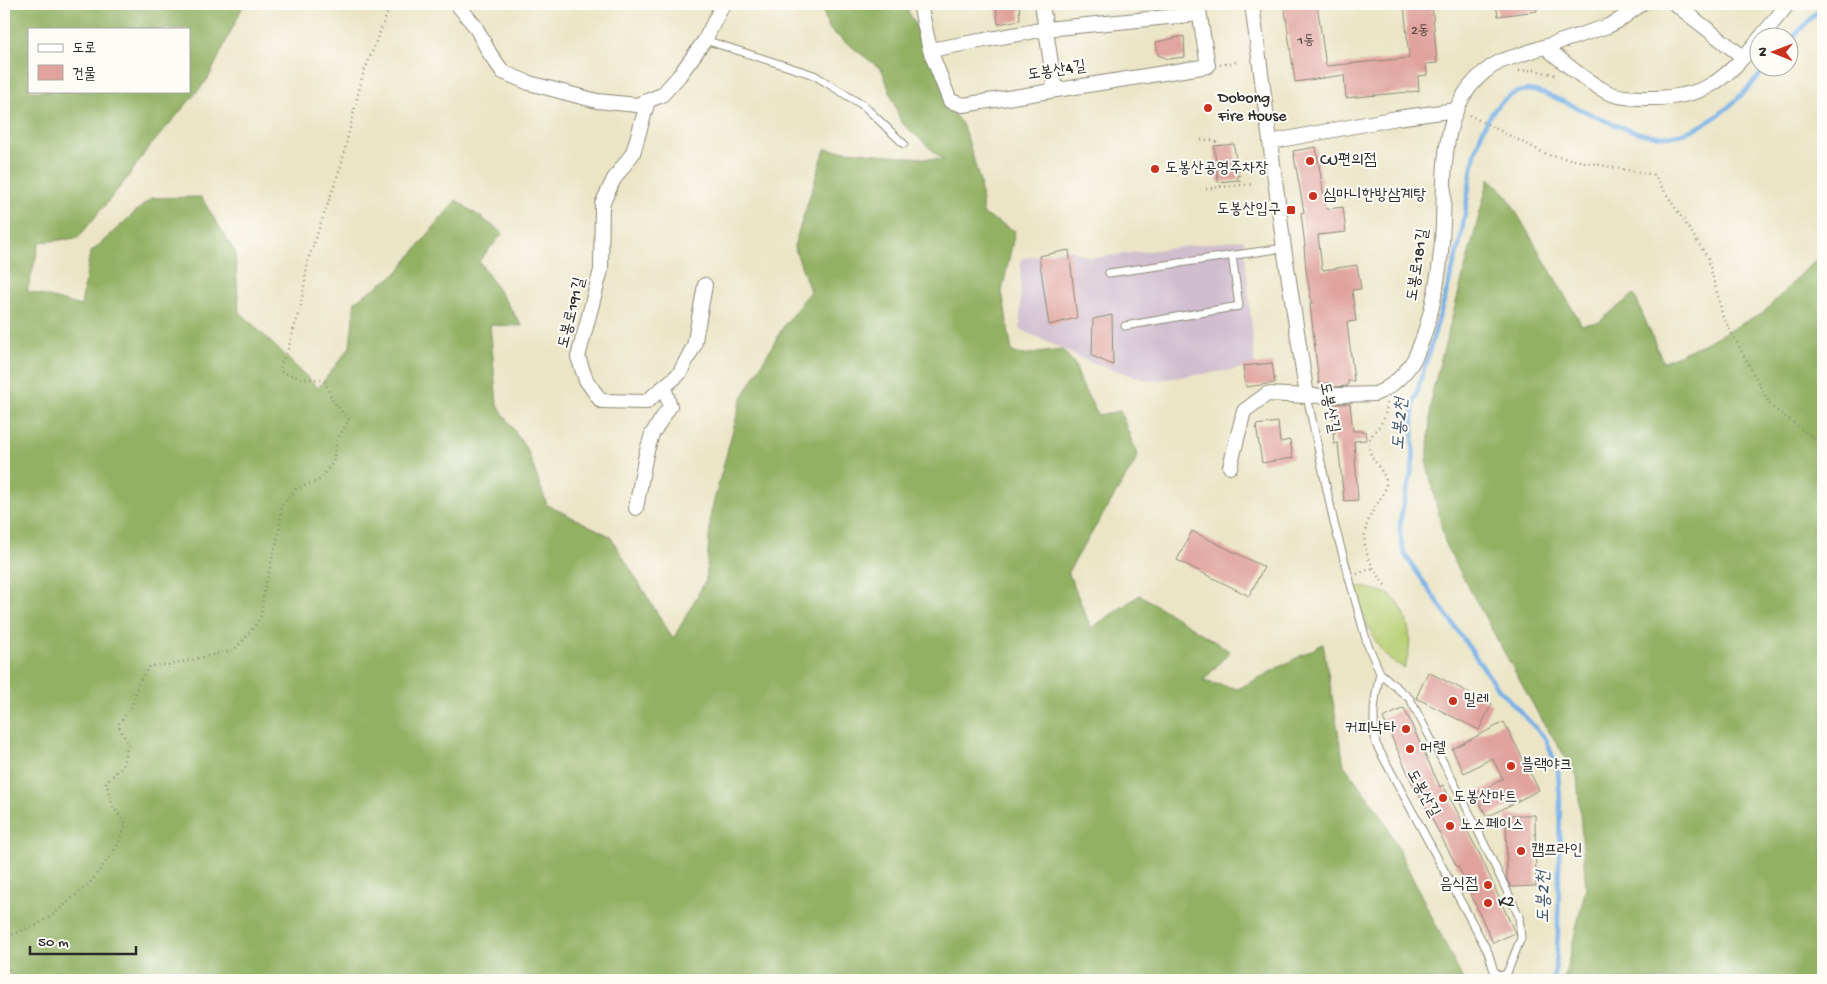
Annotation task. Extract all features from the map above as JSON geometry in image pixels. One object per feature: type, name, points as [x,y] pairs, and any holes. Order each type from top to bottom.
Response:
[{"type":"street","points":[[457,4],[475,26],[490,54],[503,72],[529,83],[596,101],[637,105],[662,95],[680,76],[704,40],[723,4]]},
{"type":"street","name":"도봉산4길","points":[[920,4],[930,50],[950,101],[963,106],[1208,66],[1199,9]]},
{"type":"street","points":[[1042,4],[1055,90]]},
{"type":"street","name":"도봉산길","points":[[1252,4],[1284,248],[1307,396]]},
{"type":"street","points":[[1675,4],[1743,57]]},
{"type":"street","points":[[1768,28],[1788,4]]},
{"type":"street","name":"도봉로181길","points":[[1230,467],[1244,411],[1267,394],[1307,396],[1368,395],[1382,392],[1405,371],[1417,353],[1436,284],[1443,224],[1445,157],[1448,133],[1461,111],[1468,89],[1492,65],[1500,61],[1618,22],[1635,6]]},
{"type":"street","points":[[930,50],[1046,29],[1199,9]]},
{"type":"street","points":[[1545,47],[1582,77],[1607,92],[1614,95],[1636,98],[1679,97],[1701,91],[1727,74],[1750,49]]},
{"type":"street","name":"도봉로191길","points":[[648,101],[633,153],[614,179],[602,204],[601,270],[578,357],[586,380],[601,401],[646,402],[664,387]]},
{"type":"street","points":[[1270,142],[1397,118],[1461,111]]},
{"type":"street","points":[[636,508],[646,454],[652,434],[670,406],[664,387],[679,374],[694,346],[705,285]]},
{"type":"lane","points":[[704,40],[814,75],[864,106],[904,144]]},
{"type":"lane","points":[[1108,273],[1284,248]]},
{"type":"lane","points":[[1125,326],[1239,306],[1232,255]]},
{"type":"lane","name":"도봉산길","points":[[1307,396],[1328,497],[1367,643],[1380,673],[1410,699],[1519,916],[1521,938],[1507,973],[1500,979],[1494,971],[1488,952],[1376,744],[1373,707],[1380,673]]},
{"type":"path","points":[[4,940],[15,932],[38,926],[90,883],[105,865],[118,845],[126,824],[113,807],[106,782],[123,766],[128,744],[118,725],[132,706],[138,683],[150,666],[170,665],[234,650],[244,640],[262,616],[264,591],[280,528],[281,506],[296,489],[320,480],[333,462],[337,440],[349,420],[332,400],[324,380],[301,378],[282,372],[280,366],[288,350],[300,305],[308,260],[341,166],[362,77],[391,4]]},
{"type":"path","points":[[1461,111],[1548,155],[1654,175],[1708,258],[1723,317],[1771,406],[1823,445]]},
{"type":"path","points":[[1201,140],[1213,140],[1220,146]]},
{"type":"path","points":[[1240,185],[1240,165],[1251,164]]},
{"type":"path","points":[[1220,187],[1224,181]]},
{"type":"path","points":[[1206,189],[1254,184]]},
{"type":"path","points":[[1348,577],[1373,567]]},
{"type":"path","points":[[4,960],[15,980]]},
{"type":"shaded area","points":[[1244,239],[1255,367],[1150,381],[1091,363],[1020,329],[1021,259],[1068,249],[1092,258]]},
{"type":"green space","points":[[4,4],[244,4],[208,79],[146,151],[127,178],[78,238],[40,242],[27,291],[81,306],[90,253],[151,198],[201,197],[235,252],[239,311],[318,388],[350,347],[355,301],[396,274],[456,200],[503,233],[479,261],[522,326],[490,325],[497,404],[528,452],[547,505],[610,536],[673,639],[706,580],[711,512],[741,400],[782,329],[810,291],[794,246],[825,149],[943,160],[901,122],[882,70],[830,30],[820,4],[904,4],[917,27],[919,43],[933,58],[949,108],[962,124],[980,182],[983,214],[1015,231],[1002,291],[1012,352],[1021,355],[1062,350],[1074,363],[1083,387],[1098,415],[1120,411],[1138,457],[1068,572],[1091,628],[1140,595],[1230,651],[1203,681],[1238,689],[1323,644],[1344,765],[1383,818],[1463,980],[4,980]]},
{"type":"green space","points":[[1489,178],[1505,193],[1582,325],[1599,322],[1634,294],[1663,362],[1703,344],[1764,312],[1823,252],[1823,980],[1564,980],[1586,887],[1577,776],[1537,712],[1446,546],[1427,464],[1432,393]]},
{"type":"green space","points":[[1353,586],[1387,594],[1396,600],[1400,606],[1406,620],[1410,643],[1404,668],[1390,660],[1378,645],[1363,615]]},
{"type":"building","points":[[996,4],[1019,4],[1020,20],[998,24]]},
{"type":"building","points":[[1284,4],[1317,4],[1326,66],[1409,58],[1404,4],[1432,4],[1437,63],[1426,64],[1427,75],[1418,76],[1419,91],[1346,98],[1344,75],[1295,82]]},
{"type":"building","points":[[1496,4],[1536,4],[1537,11],[1498,16]]},
{"type":"building","points":[[1184,36],[1185,57],[1168,59],[1158,55],[1156,42]]},
{"type":"building","points":[[1234,144],[1238,180],[1218,182],[1214,146]]},
{"type":"building","points":[[1316,147],[1326,209],[1343,207],[1346,232],[1318,235],[1322,268],[1323,270],[1357,265],[1361,289],[1352,290],[1356,321],[1347,322],[1354,381],[1348,381],[1348,386],[1330,387],[1330,383],[1319,384],[1301,213],[1304,212],[1293,151]]},
{"type":"building","points":[[1069,250],[1077,318],[1049,325],[1039,256]]},
{"type":"building","points":[[1112,315],[1113,365],[1092,356],[1093,319]]},
{"type":"building","points":[[1272,363],[1275,383],[1246,387],[1243,366]]},
{"type":"building","points":[[1332,404],[1350,404],[1353,431],[1365,431],[1366,440],[1354,441],[1358,500],[1344,501],[1338,443],[1334,444],[1333,433],[1335,433]]},
{"type":"building","points":[[1278,422],[1280,442],[1290,440],[1293,458],[1262,463],[1256,425]]},
{"type":"building","points":[[1192,531],[1264,567],[1249,596],[1177,560]]},
{"type":"building","name":"밀레","points":[[1428,672],[1492,704],[1479,730],[1416,698]]},
{"type":"building","points":[[1404,708],[1440,787],[1443,785],[1480,855],[1515,933],[1493,943],[1458,866],[1416,791],[1383,718]]},
{"type":"building","name":"블랙야크","points":[[1504,722],[1539,790],[1487,817],[1475,794],[1503,779],[1492,758],[1464,773],[1452,749]]},
{"type":"building","name":"캠프라인","points":[[1506,815],[1535,815],[1536,886],[1511,887],[1507,879]]},
{"type":"waterway","name":"도봉2천","points":[[1800,30],[1823,6]]},
{"type":"waterway","name":"도봉2천","points":[[1552,980],[1556,967],[1558,931],[1560,800],[1558,770],[1546,739],[1496,686],[1405,555],[1400,529],[1413,460],[1414,402],[1462,233],[1477,147],[1489,118],[1500,104],[1515,93],[1527,90],[1535,91],[1620,127],[1636,132],[1668,136],[1684,133],[1708,122],[1730,106],[1758,78]]},
{"type":"place","name":"Dobong Fire House","points":[[1208,108]]},
{"type":"place","name":"CU편의점","points":[[1310,161]]},
{"type":"place","name":"도봉산공영주차장","points":[[1155,169]]},
{"type":"place","name":"심마니한방삼계탕","points":[[1313,196]]},
{"type":"place","name":"도봉산입구","points":[[1291,210]]},
{"type":"place","name":"밀레","points":[[1453,701]]},
{"type":"place","name":"커피낙타","points":[[1406,729]]},
{"type":"place","name":"머렐","points":[[1410,749]]},
{"type":"place","name":"블랙야크","points":[[1511,766]]},
{"type":"place","name":"도봉산마트","points":[[1443,798]]},
{"type":"place","name":"노스페이스","points":[[1450,826]]},
{"type":"place","name":"캠프라인","points":[[1521,851]]},
{"type":"place","name":"음식점","points":[[1488,885]]},
{"type":"place","name":"K2","points":[[1488,903]]}]
